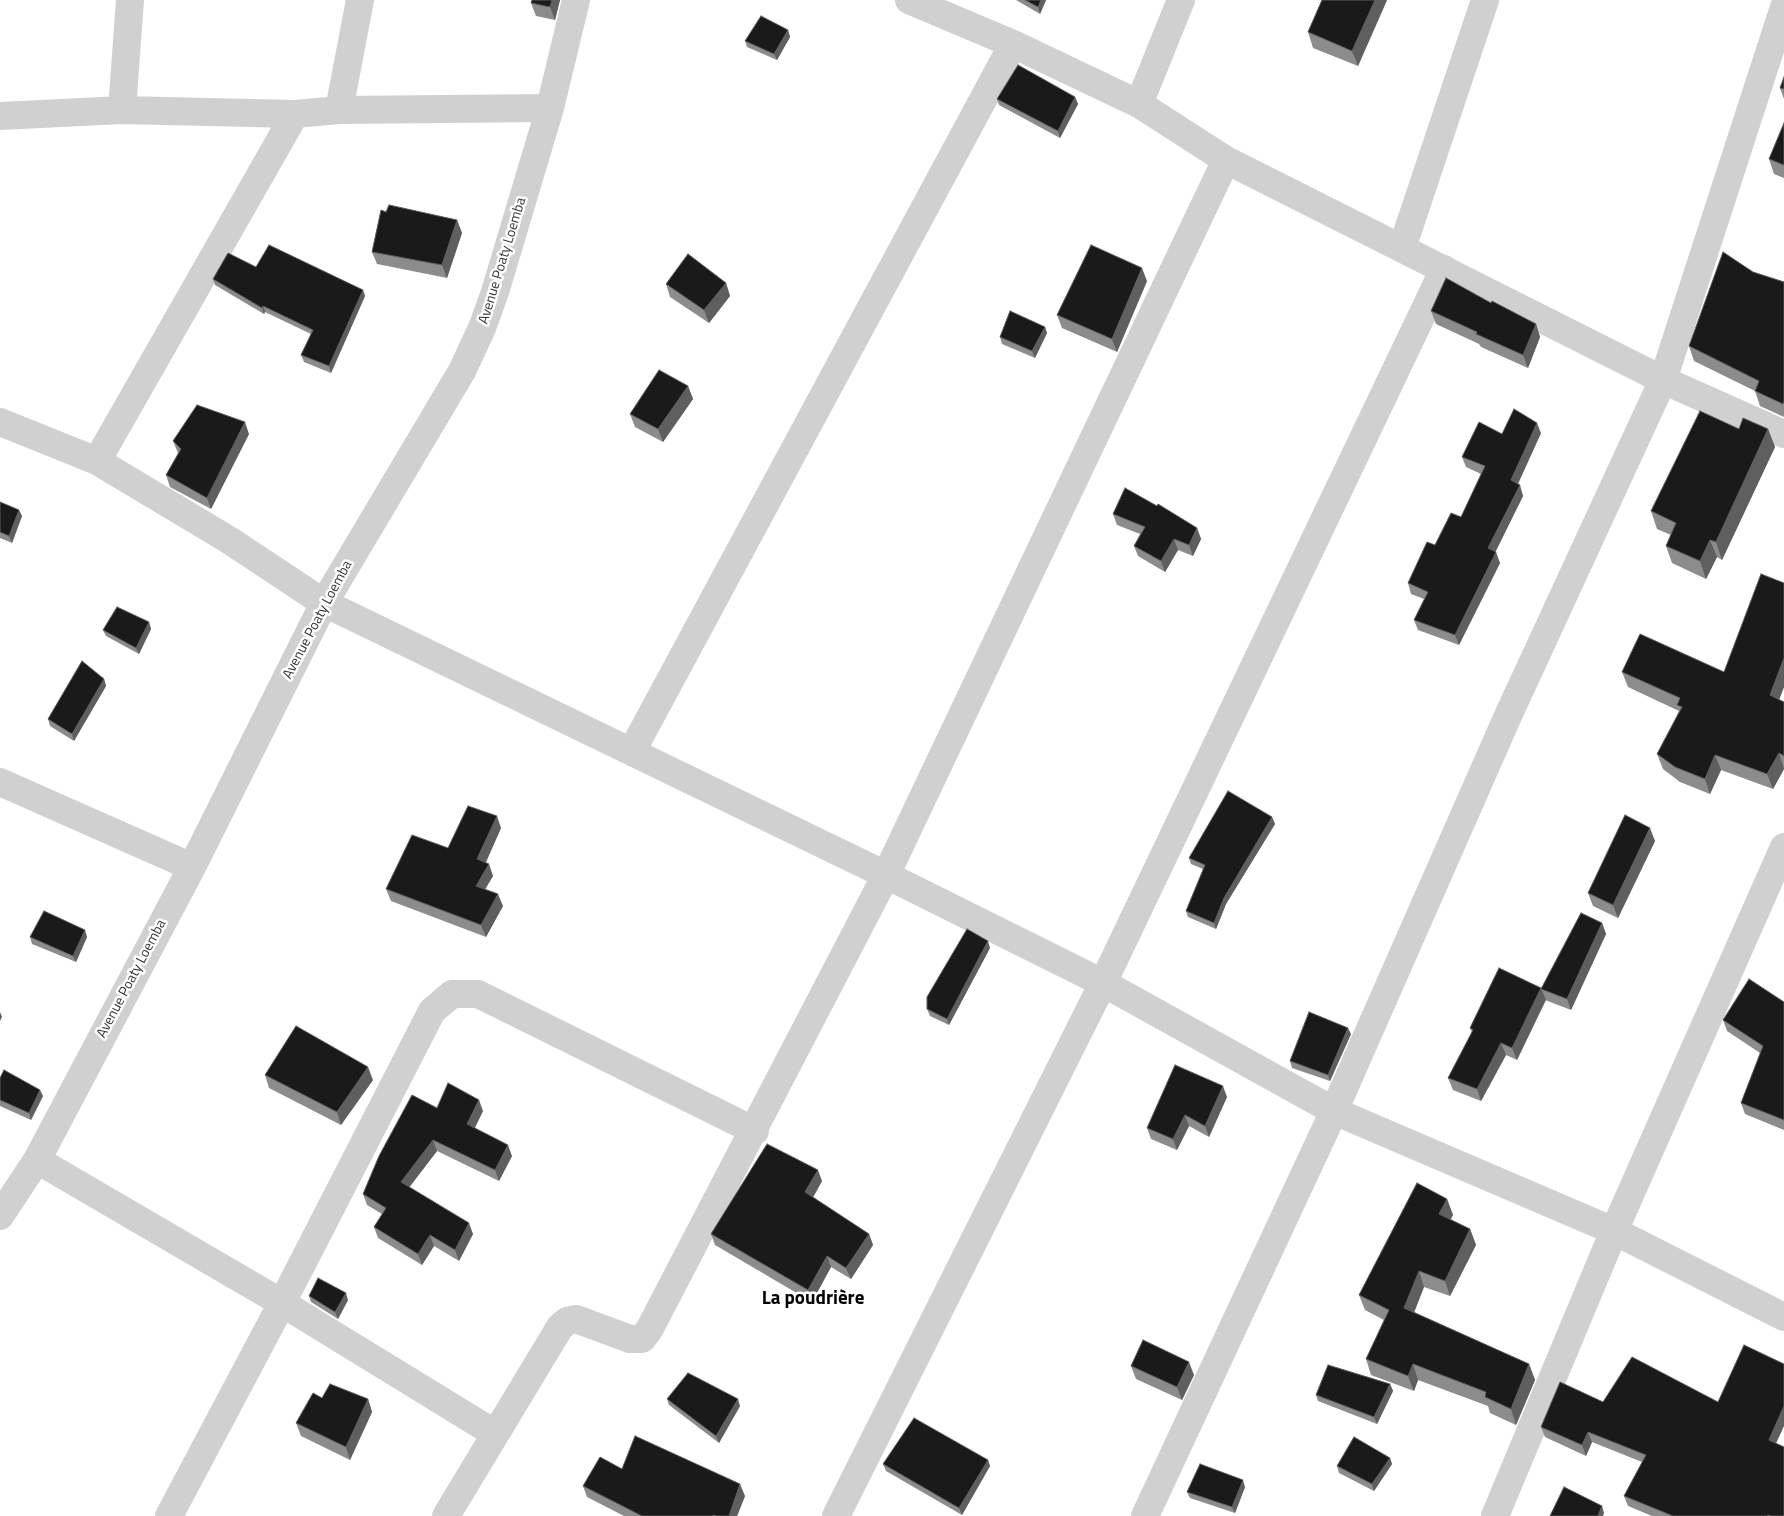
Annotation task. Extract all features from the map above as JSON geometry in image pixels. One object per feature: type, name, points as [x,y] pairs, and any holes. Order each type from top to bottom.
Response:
[{"type":"street","points":[[122,110],[130,0]]},
{"type":"street","points":[[339,110],[360,0]]},
{"type":"street","name":"Avenue Poaty Loemba","points":[[0,1216],[36,1160],[192,867],[324,603],[462,371],[482,328],[550,108],[576,0]]},
{"type":"street","points":[[908,0],[1013,44],[1139,104],[1226,160],[1663,380],[1784,434]]},
{"type":"street","points":[[1139,104],[1181,0]]},
{"type":"street","points":[[1402,248],[1485,0]]},
{"type":"street","points":[[1144,1516],[1334,1111],[1507,718],[1663,380],[1784,7]]},
{"type":"street","points":[[632,751],[1013,44]]},
{"type":"street","points":[[0,116],[122,110],[295,114],[339,110],[550,108]]},
{"type":"street","points":[[97,461],[295,114]]},
{"type":"street","points":[[446,1516],[494,1433],[560,1327],[567,1320],[576,1318],[630,1339],[642,1339],[649,1330],[755,1131],[886,875],[1226,160]]},
{"type":"street","points":[[836,1516],[1102,983],[1444,269]]},
{"type":"street","points":[[0,422],[97,461],[229,540],[324,603],[886,875],[1102,983],[1334,1111],[1614,1231],[1784,1316]]},
{"type":"street","points":[[0,782],[192,867]]},
{"type":"street","points":[[1494,1516],[1614,1231],[1784,847]]},
{"type":"street","points":[[169,1516],[282,1304],[432,1011],[452,994],[478,994],[755,1131]]},
{"type":"street","points":[[36,1160],[282,1304],[494,1433]]},
{"type":"building","points":[[532,0],[552,0],[550,7],[531,3]]},
{"type":"building","points":[[1025,0],[1041,0],[1038,7]]},
{"type":"building","points":[[1322,0],[1375,0],[1352,51],[1308,32]]},
{"type":"building","points":[[761,16],[788,30],[774,54],[745,41]]},
{"type":"building","points":[[1018,65],[1075,97],[1058,131],[997,99]]},
{"type":"building","points":[[1784,77],[1784,89],[1780,88]]},
{"type":"building","points":[[1784,123],[1784,165],[1769,159]]},
{"type":"building","points":[[389,205],[457,220],[442,265],[372,252],[381,210],[386,212]]},
{"type":"building","points":[[269,245],[363,290],[329,366],[301,355],[313,330],[263,306],[262,308],[213,279],[228,253],[256,267]]},
{"type":"building","points":[[1091,245],[1142,268],[1112,339],[1057,315]]},
{"type":"building","points":[[1723,252],[1753,272],[1784,282],[1783,404],[1755,391],[1759,381],[1689,346]]},
{"type":"building","points":[[688,254],[726,283],[704,310],[666,284]]},
{"type":"building","points":[[1446,278],[1491,303],[1492,301],[1536,324],[1523,355],[1431,311]]},
{"type":"building","points":[[1010,311],[1045,327],[1032,351],[1000,337]]},
{"type":"building","points":[[659,370],[688,386],[658,429],[630,414]]},
{"type":"building","points":[[197,405],[245,422],[207,498],[166,475],[181,449],[173,441]]},
{"type":"building","points":[[1514,409],[1537,423],[1511,480],[1520,485],[1488,548],[1496,552],[1455,635],[1414,620],[1428,592],[1408,583],[1427,542],[1435,545],[1451,513],[1461,517],[1485,466],[1462,457],[1479,422],[1502,434]]},
{"type":"building","points":[[1700,411],[1739,429],[1743,418],[1768,429],[1716,542],[1710,540],[1700,561],[1666,546],[1676,523],[1651,511]]},
{"type":"building","points":[[1125,488],[1157,506],[1158,504],[1197,528],[1189,545],[1174,539],[1161,561],[1134,546],[1145,527],[1113,514]]},
{"type":"building","points":[[0,502],[19,510],[9,536],[0,532]]},
{"type":"building","points":[[1761,574],[1784,583],[1784,658],[1770,695],[1784,702],[1784,756],[1779,753],[1767,774],[1715,755],[1705,779],[1675,767],[1657,754],[1682,707],[1677,705],[1680,698],[1622,672],[1640,634],[1724,672]]},
{"type":"building","points":[[117,607],[149,622],[136,648],[103,630]]},
{"type":"building","points":[[82,661],[104,679],[72,734],[48,719]]},
{"type":"building","points":[[1228,791],[1272,817],[1224,898],[1214,923],[1186,911],[1205,865],[1189,858]]},
{"type":"building","points":[[468,806],[497,816],[477,859],[489,864],[476,886],[498,894],[481,925],[386,889],[412,835],[448,848]]},
{"type":"building","points":[[1625,815],[1650,828],[1613,905],[1588,893]]},
{"type":"building","points":[[44,911],[85,930],[73,956],[30,937]]},
{"type":"building","points":[[1581,913],[1602,923],[1567,999],[1541,989]]},
{"type":"building","points":[[967,929],[988,941],[947,1019],[927,1009],[927,997]]},
{"type":"building","points":[[1499,968],[1541,988],[1512,1048],[1501,1043],[1477,1089],[1448,1078],[1473,1030],[1470,1028]]},
{"type":"building","points":[[1749,979],[1784,1002],[1784,1120],[1741,1103],[1763,1046],[1723,1020]]},
{"type":"building","points":[[1309,1012],[1348,1028],[1328,1075],[1290,1061]]},
{"type":"building","points":[[296,1026],[368,1067],[337,1112],[265,1075]]},
{"type":"building","points":[[1175,1065],[1223,1086],[1205,1126],[1185,1115],[1173,1139],[1147,1128]]},
{"type":"building","points":[[4,1070],[40,1090],[29,1113],[0,1100],[0,1078]]},
{"type":"building","points":[[448,1083],[479,1100],[467,1124],[508,1145],[495,1170],[433,1140],[401,1182],[469,1223],[455,1250],[430,1235],[418,1254],[374,1227],[386,1208],[363,1194],[379,1156],[412,1095],[437,1108]]},
{"type":"building","points":[[767,1144],[818,1170],[805,1192],[869,1234],[846,1268],[827,1256],[808,1290],[711,1234]]},
{"type":"building","points":[[1417,1183],[1447,1199],[1439,1214],[1470,1229],[1445,1281],[1419,1271],[1404,1308],[1529,1364],[1511,1409],[1485,1397],[1486,1392],[1413,1364],[1408,1376],[1366,1359],[1389,1310],[1359,1295]]},
{"type":"building","points":[[318,1278],[346,1293],[335,1312],[309,1296]]},
{"type":"building","points":[[1143,1340],[1189,1362],[1177,1387],[1131,1366]]},
{"type":"building","points":[[1744,1345],[1784,1364],[1784,1406],[1769,1440],[1784,1447],[1784,1516],[1673,1516],[1624,1496],[1646,1455],[1588,1432],[1582,1445],[1541,1427],[1560,1382],[1603,1402],[1632,1357],[1718,1402]]},
{"type":"building","points":[[1328,1365],[1390,1384],[1374,1417],[1316,1395]]},
{"type":"building","points":[[688,1373],[738,1399],[716,1436],[667,1399]]},
{"type":"building","points":[[330,1384],[368,1399],[346,1447],[296,1423],[313,1393],[322,1398]]},
{"type":"building","points":[[914,1418],[988,1460],[959,1508],[883,1464]]},
{"type":"building","points":[[635,1436],[740,1484],[729,1516],[642,1516],[583,1486],[600,1457],[622,1469]]},
{"type":"building","points":[[1354,1437],[1390,1458],[1372,1484],[1337,1466]]},
{"type":"building","points":[[1200,1464],[1243,1480],[1232,1507],[1187,1492]]},
{"type":"building","points":[[1564,1487],[1602,1506],[1598,1516],[1550,1516]]},
{"type":"district","name":"La poudrière","points":[[813,1299]]}]
